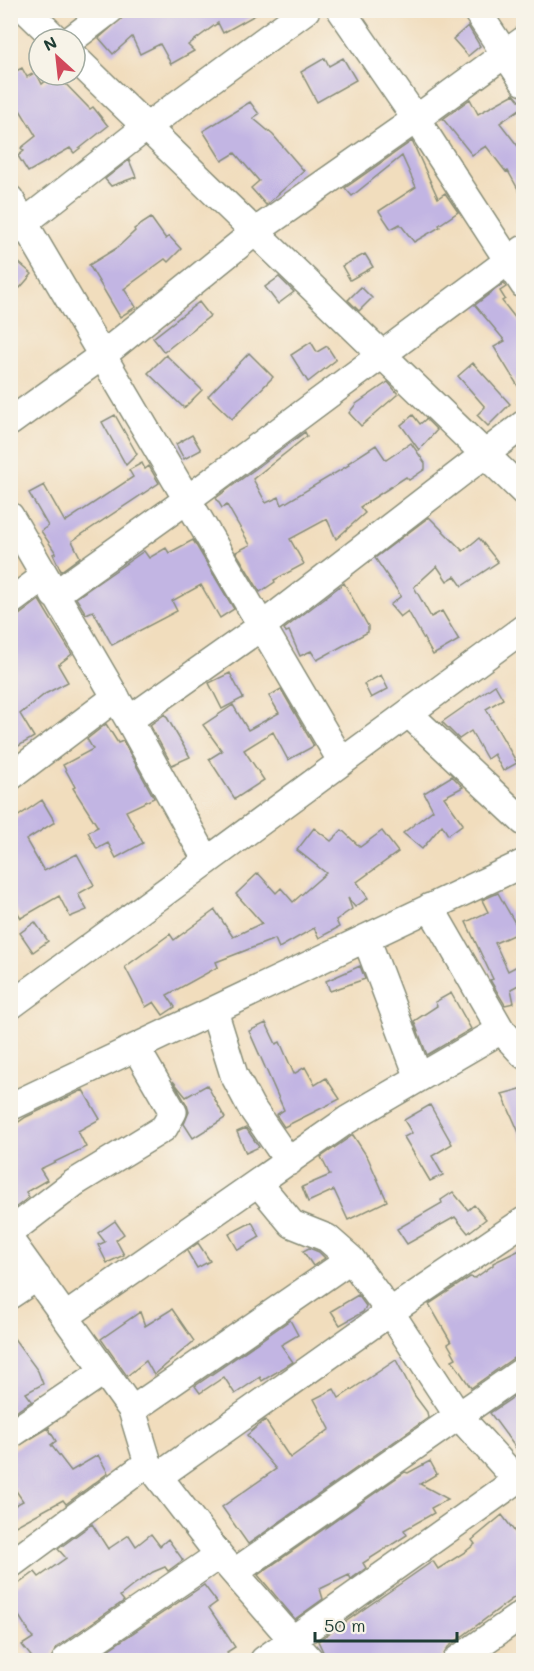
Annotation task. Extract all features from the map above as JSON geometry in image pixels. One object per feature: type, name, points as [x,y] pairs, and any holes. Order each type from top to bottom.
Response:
[{"type":"street","points":[[26,10],[44,27]]},
{"type":"street","points":[[87,28],[110,10]]},
{"type":"street","points":[[18,229],[145,128],[306,10]]},
{"type":"street","points":[[341,10],[416,119],[516,256],[524,285]]},
{"type":"street","points":[[476,10],[514,46],[524,82]]},
{"type":"street","points":[[10,422],[103,355],[256,231],[416,119],[514,46]]},
{"type":"street","points":[[87,70],[524,492]]},
{"type":"street","points":[[10,199],[18,229],[103,355],[342,762]]},
{"type":"street","points":[[10,602],[49,585],[188,499],[516,256]]},
{"type":"street","points":[[10,777],[262,626],[524,424]]},
{"type":"street","points":[[10,516],[207,861]]},
{"type":"street","points":[[10,1006],[524,628]]},
{"type":"street","points":[[409,714],[524,822]]},
{"type":"street","points":[[10,1107],[524,863]]},
{"type":"street","points":[[430,908],[501,1030],[524,1055]]},
{"type":"street","points":[[366,938],[419,1078]]},
{"type":"street","points":[[213,1011],[234,1075],[252,1107],[289,1162]]},
{"type":"street","points":[[65,1317],[259,1184],[347,1120],[501,1030]]},
{"type":"street","points":[[10,1232],[74,1183],[169,1122],[173,1112],[136,1048]]},
{"type":"street","points":[[259,1184],[292,1224],[327,1238],[351,1259],[390,1312],[457,1414],[520,1478],[264,1660]]},
{"type":"street","points":[[10,1565],[524,1221]]},
{"type":"street","points":[[10,1240],[132,1410],[154,1470],[227,1563],[310,1660]]},
{"type":"street","points":[[132,1410],[351,1259]]},
{"type":"street","points":[[10,1295],[37,1277]]},
{"type":"street","points":[[66,1660],[227,1563],[524,1370]]},
{"type":"street","points":[[10,1435],[104,1371]]},
{"type":"street","points":[[457,1660],[524,1613]]},
{"type":"building","points":[[131,10],[264,10],[223,33],[218,23],[188,45],[194,51],[171,64],[160,44],[140,54],[132,37],[113,54],[99,38]]},
{"type":"building","points":[[468,26],[480,46],[468,56],[453,39]]},
{"type":"building","points":[[325,58],[329,66],[343,58],[356,80],[317,102],[301,72]]},
{"type":"building","points":[[22,68],[27,77],[27,87],[69,87],[90,109],[93,107],[108,126],[74,153],[70,148],[28,172],[18,156],[24,151],[21,148],[36,136],[20,110],[10,116],[10,74]]},
{"type":"building","points":[[514,94],[524,106],[500,123],[524,154],[524,200],[508,171],[506,172],[486,146],[472,155],[443,119],[470,99],[478,114]]},
{"type":"building","points":[[250,102],[259,114],[253,118],[273,135],[304,171],[266,205],[251,188],[259,181],[235,153],[222,161],[203,131]]},
{"type":"building","points":[[412,141],[438,198],[445,193],[458,212],[439,225],[440,227],[414,242],[400,224],[391,229],[379,211],[416,187],[402,156],[352,196],[345,188]]},
{"type":"building","points":[[129,160],[136,177],[111,186],[105,179]]},
{"type":"building","points":[[151,218],[166,239],[169,236],[181,249],[168,262],[165,259],[124,289],[136,307],[120,317],[89,265],[117,248],[135,231],[134,229]]},
{"type":"building","points":[[365,254],[373,267],[350,280],[342,266]]},
{"type":"building","points":[[10,255],[32,274],[20,288],[10,280]]},
{"type":"building","points":[[279,277],[294,292],[278,304],[265,287]]},
{"type":"building","points":[[504,283],[506,287],[500,291],[505,299],[502,301],[524,329],[524,396],[494,347],[505,341],[475,305]]},
{"type":"building","points":[[361,287],[372,298],[359,311],[348,300]]},
{"type":"building","points":[[199,302],[210,316],[164,352],[153,338]]},
{"type":"building","points":[[311,342],[317,352],[327,346],[336,360],[308,382],[291,355]]},
{"type":"building","points":[[249,353],[273,377],[232,419],[208,396]]},
{"type":"building","points":[[166,355],[202,390],[184,408],[148,373]]},
{"type":"building","points":[[473,363],[510,404],[488,426],[477,415],[485,407],[458,376]]},
{"type":"building","points":[[388,382],[398,394],[361,426],[349,413],[356,404]]},
{"type":"building","points":[[115,415],[137,454],[126,465],[102,422]]},
{"type":"building","points":[[413,415],[420,424],[426,419],[437,430],[419,450],[401,425]]},
{"type":"building","points":[[305,432],[307,436],[253,479],[266,503],[279,497],[282,505],[349,465],[348,463],[376,445],[386,460],[411,443],[425,463],[425,469],[409,480],[406,477],[360,507],[365,513],[336,539],[327,519],[290,539],[304,564],[274,580],[275,582],[260,592],[236,552],[250,545],[227,505],[222,508],[216,498]]},
{"type":"building","points":[[192,435],[201,450],[184,459],[176,444]]},
{"type":"building","points":[[142,463],[145,469],[149,466],[159,483],[72,541],[80,557],[61,571],[53,554],[56,553],[41,531],[48,526],[29,493],[44,485],[65,522],[133,477],[129,470]]},
{"type":"building","points":[[429,517],[463,551],[479,538],[498,562],[462,586],[455,576],[447,581],[437,566],[414,587],[431,617],[442,611],[459,640],[433,655],[408,611],[400,617],[390,605],[401,596],[375,558]]},
{"type":"building","points":[[193,540],[234,609],[220,618],[201,585],[172,601],[177,611],[112,645],[93,611],[86,614],[76,598],[144,551],[149,558],[166,548],[169,553]]},
{"type":"building","points":[[344,583],[368,626],[368,632],[317,660],[311,651],[300,656],[289,631],[286,632],[284,629]]},
{"type":"building","points":[[39,600],[72,654],[58,665],[68,682],[45,694],[20,714],[34,737],[10,751],[10,618],[19,615]]},
{"type":"building","points":[[230,673],[243,698],[222,709],[209,683]]},
{"type":"building","points":[[381,675],[388,689],[371,698],[364,684]]},
{"type":"building","points":[[495,685],[503,699],[486,709],[517,763],[503,771],[494,754],[487,759],[471,731],[459,739],[442,722]]},
{"type":"building","points":[[281,689],[314,746],[288,760],[273,732],[244,750],[264,780],[235,799],[209,759],[222,751],[203,725],[233,705],[248,730],[279,713],[269,696]]},
{"type":"building","points":[[165,714],[190,757],[172,765],[150,725]]},
{"type":"building","points":[[106,724],[118,743],[123,741],[154,798],[126,811],[143,843],[116,858],[108,843],[97,849],[88,832],[98,827],[73,788],[75,787],[63,765],[93,749],[87,739]]},
{"type":"building","points":[[452,776],[463,787],[444,797],[463,824],[448,835],[442,825],[422,849],[403,833],[433,810],[424,793]]},
{"type":"building","points":[[42,800],[55,822],[26,840],[44,871],[77,854],[94,885],[78,894],[87,910],[70,917],[59,896],[21,918],[10,900],[10,814],[14,819]]},
{"type":"building","points":[[314,828],[331,841],[342,830],[360,847],[382,831],[398,852],[357,882],[368,898],[355,907],[348,898],[352,909],[336,920],[339,927],[319,938],[314,928],[279,948],[275,939],[216,962],[218,967],[167,995],[175,1007],[163,1015],[154,1002],[146,1007],[125,967],[170,934],[174,940],[215,910],[233,937],[262,923],[236,894],[258,873],[276,893],[281,888],[293,902],[326,873],[297,850]]},
{"type":"building","points":[[498,893],[520,932],[495,943],[508,971],[519,965],[524,973],[524,982],[511,989],[514,1003],[505,1005],[490,980],[493,979],[466,922],[488,912],[482,900]]},
{"type":"building","points":[[35,922],[48,941],[33,952],[20,933]]},
{"type":"building","points":[[360,966],[365,979],[330,991],[326,981]]},
{"type":"building","points":[[451,993],[471,1029],[427,1055],[414,1021],[437,1006],[435,1002]]},
{"type":"building","points":[[266,1023],[276,1044],[280,1042],[294,1074],[305,1067],[315,1085],[326,1078],[340,1099],[284,1127],[276,1115],[284,1110],[249,1031]]},
{"type":"building","points":[[173,1081],[186,1097],[207,1085],[225,1118],[193,1138],[184,1124],[189,1112],[187,1105]]},
{"type":"building","points":[[524,1088],[524,1144],[502,1094]]},
{"type":"building","points":[[83,1090],[100,1119],[78,1131],[86,1147],[40,1169],[47,1180],[26,1192],[29,1197],[10,1212],[10,1128],[26,1117]]},
{"type":"building","points":[[430,1105],[452,1144],[432,1156],[443,1175],[430,1181],[404,1137],[412,1133],[404,1120]]},
{"type":"building","points":[[246,1128],[259,1147],[246,1153],[237,1132]]},
{"type":"building","points":[[353,1135],[368,1158],[387,1201],[348,1220],[334,1190],[308,1202],[302,1187],[330,1175],[321,1157]]},
{"type":"building","points":[[453,1192],[468,1210],[474,1205],[486,1219],[468,1233],[455,1217],[407,1244],[397,1229],[442,1203],[441,1200]]},
{"type":"building","points":[[115,1221],[124,1234],[116,1240],[124,1255],[107,1263],[98,1245],[105,1242],[98,1233]]},
{"type":"building","points":[[252,1222],[260,1237],[238,1250],[229,1234]]},
{"type":"building","points":[[198,1243],[210,1261],[197,1268],[187,1251]]},
{"type":"building","points":[[309,1248],[319,1252],[325,1258],[313,1266],[303,1251]]},
{"type":"building","points":[[524,1248],[524,1333],[520,1334],[524,1341],[524,1354],[515,1357],[471,1388],[452,1360],[456,1358],[448,1344],[451,1342],[429,1304],[470,1277],[475,1278],[493,1263]]},
{"type":"building","points":[[358,1295],[366,1306],[363,1312],[340,1325],[331,1311]]},
{"type":"building","points":[[172,1309],[194,1341],[154,1375],[146,1361],[127,1376],[101,1339],[140,1312],[145,1326]]},
{"type":"building","points":[[290,1320],[298,1335],[281,1345],[293,1362],[262,1381],[260,1377],[235,1394],[224,1377],[200,1393],[195,1386]]},
{"type":"building","points":[[10,1333],[38,1371],[43,1384],[26,1393],[32,1401],[14,1413],[10,1408]]},
{"type":"building","points":[[396,1360],[415,1396],[427,1412],[428,1418],[248,1544],[222,1507],[276,1469],[247,1435],[265,1420],[290,1458],[330,1429],[314,1399],[334,1389],[339,1398]]},
{"type":"building","points":[[524,1390],[524,1459],[490,1413]]},
{"type":"building","points":[[48,1428],[56,1441],[51,1445],[71,1471],[98,1455],[108,1473],[66,1504],[63,1500],[10,1529],[10,1508],[23,1501],[10,1482],[10,1451]]},
{"type":"building","points":[[430,1461],[437,1474],[420,1484],[448,1499],[431,1508],[434,1513],[404,1530],[407,1535],[363,1563],[366,1568],[351,1579],[349,1575],[320,1589],[323,1599],[295,1619],[258,1575],[405,1472],[408,1473]]},
{"type":"building","points":[[502,1515],[524,1544],[524,1590],[448,1647],[441,1660],[327,1660],[318,1641],[433,1561],[438,1569],[465,1552],[475,1544],[472,1540]]},
{"type":"building","points":[[92,1524],[108,1549],[129,1535],[136,1546],[151,1534],[160,1546],[168,1539],[183,1560],[168,1571],[165,1567],[135,1584],[120,1596],[124,1601],[57,1647],[50,1660],[34,1660],[22,1645],[33,1638],[10,1602],[10,1590],[35,1572],[39,1577],[66,1558],[58,1549]]},
{"type":"building","points":[[204,1585],[217,1602],[209,1608],[235,1647],[227,1652],[232,1660],[93,1660]]}]
